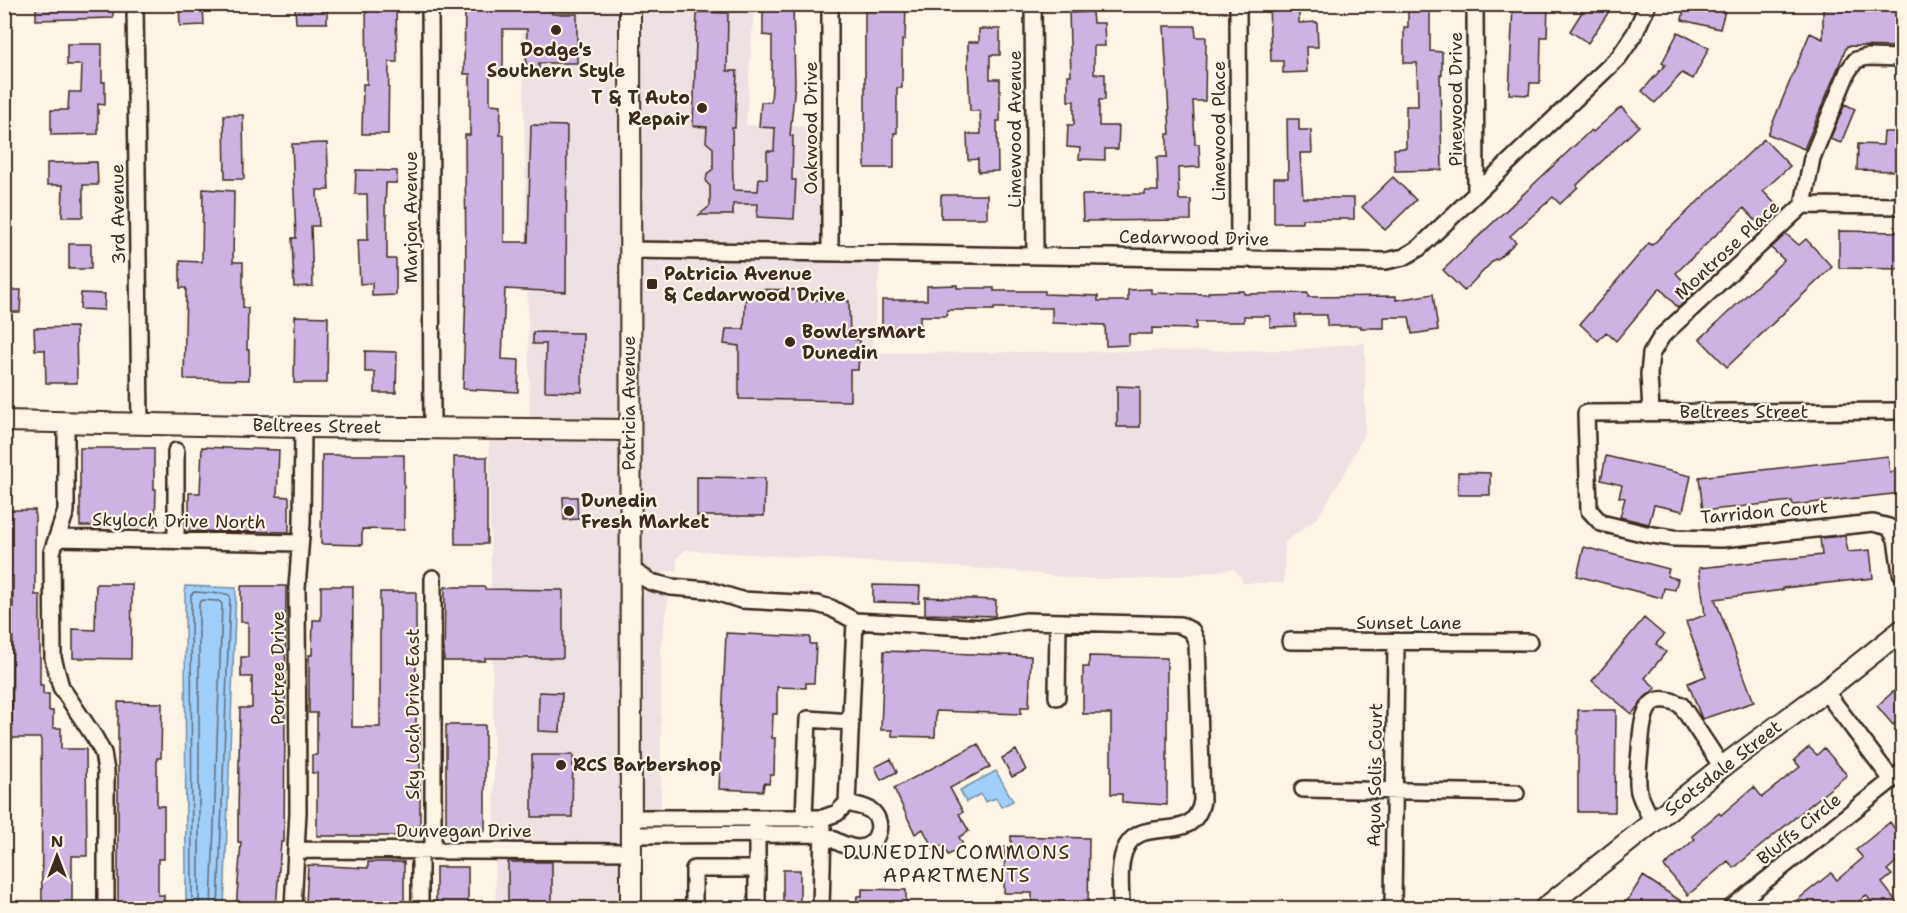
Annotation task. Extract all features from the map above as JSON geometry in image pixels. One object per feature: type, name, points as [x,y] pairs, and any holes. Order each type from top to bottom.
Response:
[{"type":"street","name":"3rd Avenue","points":[[135,4],[140,423]]},
{"type":"street","name":"Marjon Avenue","points":[[430,4],[432,428]]},
{"type":"street","name":"Patricia Avenue","points":[[630,4],[631,909]]},
{"type":"street","name":"Oakwood Drive","points":[[830,4],[830,252]]},
{"type":"street","name":"Limewood Avenue","points":[[1034,4],[1035,254]]},
{"type":"street","name":"Limewood Place","points":[[1239,4],[1239,258]]},
{"type":"street","name":"Pinewood Drive","points":[[1475,4],[1476,194]]},
{"type":"street","name":"Cedarwood Drive","points":[[629,250],[1035,254],[1386,261],[1404,256],[1419,248],[1618,57],[1635,33],[1648,4]]},
{"type":"street","points":[[1803,205],[1812,158],[1848,70],[1856,60],[1867,57],[1902,58]]},
{"type":"street","name":"Montrose Place","points":[[1651,412],[1648,374],[1651,354],[1662,336],[1803,205],[1902,206]]},
{"type":"street","name":"Beltrees Street","points":[[1586,413],[1902,411]]},
{"type":"street","name":"Tarridon Court","points":[[1586,413],[1589,510],[1601,523],[1673,538],[1722,539],[1873,523],[1889,527],[1896,539],[1901,573]]},
{"type":"street","name":"Beltrees Street","points":[[4,421],[629,430]]},
{"type":"street","points":[[66,422],[66,511],[52,552],[52,658],[61,687],[103,753],[106,771],[106,909]]},
{"type":"street","name":"Portree Drive","points":[[292,909],[297,850],[297,588],[303,427]]},
{"type":"street","points":[[176,451],[176,540]]},
{"type":"street","name":"Skyloch Drive North","points":[[57,538],[300,543]]},
{"type":"street","points":[[630,569],[651,582],[671,587],[710,590],[741,600],[817,604],[831,608],[855,621],[986,628],[1026,621],[1180,626],[1192,631],[1197,643],[1202,801],[1200,811],[1187,826],[1176,829],[1148,830],[1130,841],[1121,863],[1121,909]]},
{"type":"street","name":"Sky Loch Drive East","points":[[420,909],[427,851],[432,578]]},
{"type":"street","points":[[631,835],[757,818],[823,818],[837,813],[848,804],[855,621]]},
{"type":"street","points":[[1057,697],[1058,623]]},
{"type":"street","name":"Scotsdale Street","points":[[1545,909],[1722,767],[1825,691],[1902,630]]},
{"type":"street","name":"Sunset Lane","points":[[1290,641],[1529,642]]},
{"type":"street","name":"Aqua Solis Court","points":[[1392,909],[1396,643]]},
{"type":"street","name":"Bluffs Circle","points":[[1731,909],[1897,776],[1825,691]]},
{"type":"street","points":[[1653,822],[1639,792],[1643,722],[1645,712],[1652,704],[1662,699],[1681,705],[1722,767]]},
{"type":"street","points":[[804,817],[808,719],[851,722]]},
{"type":"street","points":[[1303,789],[1516,793]]},
{"type":"street","points":[[631,835],[822,834],[849,846],[859,848],[868,845],[874,841],[879,825],[877,818],[871,811],[848,804]]},
{"type":"street","points":[[757,818],[757,909]]},
{"type":"street","points":[[821,909],[823,818]]},
{"type":"street","name":"Dunvegan Drive","points":[[297,850],[427,851],[631,835]]},
{"type":"street","points":[[694,909],[694,869],[757,869]]},
{"type":"shaded area","points":[[522,5],[622,5],[621,421],[530,420]]},
{"type":"shaded area","points":[[638,5],[754,5],[746,125],[822,127],[822,243],[637,241]]},
{"type":"shaded area","points":[[637,259],[880,261],[872,353],[1291,350],[1365,343],[1365,432],[1344,475],[1317,518],[1285,542],[1284,583],[1242,583],[1241,577],[1234,569],[1153,579],[1076,579],[1016,571],[685,550],[677,558],[677,572],[665,571],[664,576],[654,574],[638,564]]},
{"type":"shaded area","points":[[489,438],[509,438],[530,444],[531,438],[621,439],[622,567],[619,573],[622,575],[623,843],[495,842]]},
{"type":"shaded area","points":[[638,584],[649,591],[668,596],[661,651],[661,809],[639,809]]},
{"type":"shaded area","points":[[495,860],[623,861],[623,908],[496,908]]},
{"type":"water","points":[[185,586],[236,588],[224,908],[186,908]]},
{"type":"water","points":[[996,771],[1013,801],[1001,807],[996,798],[985,802],[981,794],[966,802],[960,790]]},
{"type":"building","points":[[36,4],[113,4],[113,18],[36,20]]},
{"type":"building","points":[[179,4],[203,4],[204,25],[180,26]]},
{"type":"building","points":[[366,4],[396,4],[397,62],[389,62],[388,134],[362,134],[363,84],[367,84]]},
{"type":"building","points":[[465,4],[552,4],[552,14],[577,14],[577,63],[539,63],[539,75],[526,75],[527,29],[503,29],[503,74],[490,74],[490,104],[501,105],[500,135],[504,135],[504,242],[528,242],[531,125],[567,126],[566,292],[505,289],[502,359],[519,360],[518,392],[463,389],[466,288],[465,135],[470,135],[470,74],[464,74]]},
{"type":"building","points":[[763,4],[793,4],[795,83],[790,136],[793,136],[792,180],[796,180],[794,219],[757,217],[758,204],[733,204],[733,215],[699,215],[710,206],[710,186],[706,182],[707,174],[713,169],[713,148],[706,142],[707,127],[693,126],[697,12],[728,13],[727,71],[737,71],[735,128],[732,128],[733,190],[758,191],[759,178],[767,179],[767,151],[774,151],[775,128],[759,127],[761,102],[771,102],[772,86],[772,36],[763,35]]},
{"type":"building","points":[[865,4],[906,4],[905,40],[902,40],[902,88],[897,88],[894,168],[865,168]]},
{"type":"building","points":[[1269,4],[1299,4],[1299,23],[1317,22],[1318,47],[1306,47],[1307,72],[1283,73],[1283,61],[1271,61]]},
{"type":"building","points":[[1408,4],[1430,4],[1430,51],[1442,52],[1442,75],[1440,75],[1442,170],[1395,171],[1394,149],[1406,148],[1406,106],[1418,106],[1417,63],[1404,63],[1404,27],[1408,27]]},
{"type":"building","points":[[1513,4],[1548,4],[1547,37],[1541,37],[1540,83],[1530,83],[1529,95],[1509,94]]},
{"type":"building","points":[[1587,4],[1594,4],[1608,13],[1588,43],[1570,31]]},
{"type":"building","points":[[1685,4],[1716,4],[1726,7],[1720,29],[1682,20]]},
{"type":"building","points":[[1823,4],[1902,4],[1902,47],[1847,46],[1804,149],[1768,134],[1810,33],[1823,39]]},
{"type":"building","points":[[327,6],[327,23],[296,23],[295,7]]},
{"type":"building","points":[[1092,12],[1093,23],[1104,23],[1105,46],[1094,46],[1094,74],[1105,74],[1105,100],[1099,100],[1099,126],[1119,126],[1118,149],[1105,149],[1105,160],[1079,159],[1080,148],[1067,147],[1068,125],[1074,125],[1074,101],[1068,101],[1068,75],[1071,75],[1069,13]]},
{"type":"building","points":[[1164,26],[1195,26],[1196,37],[1206,37],[1205,101],[1193,101],[1195,144],[1199,144],[1200,167],[1178,168],[1179,200],[1191,200],[1191,220],[1083,221],[1082,195],[1145,194],[1145,191],[1158,191],[1157,157],[1167,157],[1167,134],[1170,134]]},
{"type":"building","points":[[979,29],[1000,29],[1000,55],[990,55],[990,79],[1000,79],[1000,121],[997,121],[998,171],[978,172],[978,159],[968,160],[967,134],[981,134],[980,111],[970,111],[968,68],[968,42],[979,42]]},
{"type":"building","points":[[1678,32],[1709,48],[1693,79],[1682,73],[1655,103],[1642,91],[1665,65],[1662,63]]},
{"type":"building","points":[[67,44],[102,44],[102,82],[105,82],[105,105],[98,104],[98,134],[51,135],[51,110],[68,110],[69,92],[81,92],[82,65],[67,65]]},
{"type":"building","points":[[1845,104],[1855,109],[1841,143],[1830,139]]},
{"type":"building","points":[[1621,107],[1639,126],[1560,204],[1553,197],[1510,236],[1516,242],[1497,260],[1495,259],[1464,291],[1443,270],[1591,130],[1593,132]]},
{"type":"building","points":[[224,115],[243,115],[244,179],[225,179]]},
{"type":"building","points":[[1287,119],[1299,119],[1299,130],[1311,130],[1312,153],[1300,153],[1303,198],[1354,198],[1354,219],[1302,219],[1302,223],[1274,223],[1274,178],[1288,178]]},
{"type":"building","points":[[1884,132],[1896,132],[1895,171],[1857,170],[1858,144],[1883,145]]},
{"type":"building","points":[[1764,139],[1790,166],[1763,191],[1782,211],[1763,229],[1744,208],[1676,273],[1694,293],[1678,308],[1660,288],[1616,341],[1606,332],[1598,341],[1580,324],[1649,243],[1652,245]]},
{"type":"building","points":[[327,143],[329,190],[317,190],[319,226],[311,226],[313,286],[294,287],[292,238],[296,238],[292,144]]},
{"type":"building","points":[[97,162],[98,185],[83,185],[83,217],[62,217],[63,185],[47,185],[47,163]]},
{"type":"building","points":[[356,170],[397,171],[397,183],[386,183],[385,215],[387,215],[387,259],[396,259],[396,295],[372,296],[372,283],[360,284],[358,240],[368,240],[367,194],[355,194]]},
{"type":"building","points":[[1393,177],[1416,200],[1385,230],[1362,207]]},
{"type":"building","points":[[203,189],[234,191],[233,262],[243,262],[243,308],[248,308],[249,380],[184,379],[186,288],[180,288],[180,261],[202,262]]},
{"type":"building","points":[[941,195],[987,195],[987,218],[941,218]]},
{"type":"building","points":[[1839,231],[1902,232],[1902,269],[1839,268]]},
{"type":"building","points":[[1786,234],[1799,245],[1806,239],[1832,267],[1727,367],[1700,339],[1784,260],[1771,248]]},
{"type":"building","points":[[69,244],[91,244],[91,269],[69,269]]},
{"type":"building","points":[[957,285],[957,288],[994,288],[994,291],[1045,291],[1045,294],[1098,296],[1098,301],[1128,301],[1128,290],[1151,289],[1151,293],[1208,294],[1208,292],[1244,291],[1244,294],[1308,293],[1308,297],[1396,296],[1396,300],[1433,294],[1438,330],[1412,334],[1409,317],[1384,317],[1384,328],[1361,328],[1361,326],[1327,326],[1327,315],[1295,315],[1296,326],[1270,327],[1270,316],[1244,316],[1244,322],[1196,322],[1196,329],[1152,328],[1152,334],[1129,334],[1129,345],[1106,346],[1105,325],[1052,323],[1052,308],[947,310],[947,316],[920,316],[920,327],[882,327],[882,300],[927,300],[927,286]]},
{"type":"building","points":[[746,289],[803,290],[802,299],[849,301],[850,339],[860,340],[858,370],[850,370],[850,401],[739,399],[739,346],[724,344],[726,329],[744,329]]},
{"type":"building","points":[[5,290],[21,290],[20,312],[5,312]]},
{"type":"building","points":[[81,293],[105,294],[104,310],[80,309]]},
{"type":"building","points":[[295,316],[328,317],[327,383],[294,383]]},
{"type":"building","points":[[76,327],[77,383],[46,383],[45,350],[35,350],[34,328]]},
{"type":"building","points":[[533,332],[583,333],[582,392],[545,391],[546,344],[533,344]]},
{"type":"building","points":[[365,351],[397,352],[396,393],[375,393],[375,372],[365,372]]},
{"type":"building","points":[[1117,386],[1140,387],[1140,427],[1117,427]]},
{"type":"building","points":[[202,447],[279,450],[277,496],[289,497],[289,532],[189,531],[189,493],[200,493]]},
{"type":"building","points":[[80,448],[154,448],[155,526],[80,526]]},
{"type":"building","points":[[322,455],[404,455],[404,530],[362,529],[362,545],[321,544]]},
{"type":"building","points":[[1606,456],[1691,476],[1683,511],[1654,505],[1649,524],[1620,517],[1625,498],[1619,497],[1622,485],[1601,480]]},
{"type":"building","points":[[1888,456],[1890,473],[1902,467],[1902,493],[1793,505],[1792,501],[1703,511],[1699,477]]},
{"type":"building","points":[[454,457],[487,457],[487,544],[455,544]]},
{"type":"building","points":[[1458,472],[1490,473],[1490,495],[1458,495]]},
{"type":"building","points":[[697,477],[765,478],[764,516],[697,516]]},
{"type":"building","points":[[563,497],[577,497],[578,519],[564,520]]},
{"type":"building","points":[[9,510],[35,510],[35,595],[40,595],[40,685],[43,685],[43,694],[49,694],[49,711],[53,711],[53,728],[61,728],[61,749],[86,749],[87,856],[72,856],[72,909],[42,909],[41,738],[12,738],[13,576],[4,576],[4,521],[9,521]]},
{"type":"building","points":[[1845,536],[1848,552],[1870,550],[1873,578],[1783,588],[1783,590],[1715,599],[1754,702],[1702,719],[1688,683],[1706,676],[1686,622],[1705,615],[1699,568],[1822,555],[1820,538]]},
{"type":"building","points":[[1584,547],[1669,569],[1667,576],[1678,579],[1675,590],[1664,588],[1662,598],[1577,576]]},
{"type":"building","points":[[96,584],[132,584],[131,659],[73,658],[73,629],[95,630]]},
{"type":"building","points":[[873,585],[920,586],[919,603],[873,602]]},
{"type":"building","points":[[241,586],[286,586],[284,842],[281,842],[276,909],[236,909],[241,842],[238,842],[240,708],[252,708],[252,677],[241,677],[241,657],[248,657],[248,622],[241,622]]},
{"type":"building","points":[[321,586],[353,586],[352,727],[380,727],[380,592],[416,592],[416,727],[420,727],[420,836],[317,836],[317,773],[312,773],[312,755],[317,755],[317,713],[309,713],[309,655],[312,655],[313,620],[321,620]]},
{"type":"building","points":[[445,587],[563,590],[563,658],[485,658],[485,661],[444,661]]},
{"type":"building","points":[[925,597],[996,600],[995,616],[925,614]]},
{"type":"building","points":[[1644,618],[1664,635],[1656,644],[1666,652],[1645,678],[1656,688],[1644,698],[1632,714],[1592,681]]},
{"type":"building","points":[[726,633],[810,637],[810,644],[816,644],[814,683],[806,683],[806,688],[777,687],[777,714],[773,714],[772,738],[775,738],[774,775],[770,775],[769,784],[764,783],[763,791],[719,789]]},
{"type":"building","points":[[884,651],[1031,656],[1029,707],[1021,707],[1021,714],[936,711],[935,737],[892,736],[892,730],[881,730]]},
{"type":"building","points":[[1089,656],[1167,658],[1167,805],[1122,802],[1122,794],[1111,794],[1111,714],[1083,714],[1083,667],[1089,667]]},
{"type":"building","points":[[1902,684],[1902,717],[1893,725],[1877,706]]},
{"type":"building","points":[[539,692],[562,693],[560,732],[538,731]]},
{"type":"building","points":[[118,702],[162,703],[161,758],[157,758],[157,806],[164,806],[164,859],[158,859],[158,895],[164,895],[164,909],[118,909]]},
{"type":"building","points":[[1578,710],[1616,710],[1615,812],[1578,812]]},
{"type":"building","points":[[446,725],[485,725],[485,831],[446,831]]},
{"type":"building","points":[[978,744],[990,767],[950,788],[963,812],[959,814],[969,831],[959,837],[964,847],[948,855],[943,845],[934,850],[923,829],[915,834],[894,788]]},
{"type":"building","points":[[1809,747],[1817,755],[1824,748],[1847,775],[1734,868],[1728,861],[1688,895],[1664,866],[1695,839],[1692,836],[1754,787],[1762,797],[1800,767],[1794,760]]},
{"type":"building","points":[[1016,750],[1026,770],[1012,777],[1002,758]]},
{"type":"building","points":[[532,755],[573,755],[572,817],[532,817]]},
{"type":"building","points":[[891,759],[897,772],[881,780],[875,767]]},
{"type":"building","points":[[1890,822],[1897,832],[1902,827],[1902,857],[1887,870],[1892,875],[1882,883],[1902,909],[1877,909],[1866,895],[1850,909],[1786,909],[1831,873],[1837,880],[1863,858],[1856,850]]},
{"type":"building","points":[[1011,836],[1089,838],[1088,909],[1032,909],[1032,893],[1004,893],[1005,847],[1011,847]]},
{"type":"building","points":[[368,862],[404,862],[404,909],[368,909],[306,903],[308,865],[368,868]]},
{"type":"building","points":[[508,862],[552,862],[552,909],[508,909]]},
{"type":"building","points":[[436,867],[468,867],[468,909],[436,909]]},
{"type":"building","points":[[783,870],[800,870],[800,909],[783,909]]},
{"type":"building","points":[[1643,876],[1693,909],[1622,909]]},
{"type":"building","points":[[862,889],[906,890],[906,909],[856,909],[857,896],[862,896]]},
{"type":"place","name":"Dodge's Southern Style","points":[[556,30]]},
{"type":"place","name":"T & T Auto Repair","points":[[702,108]]},
{"type":"place","name":"Patricia Avenue & Cedarwood Drive","points":[[652,284]]},
{"type":"place","name":"BowlersMart Dunedin","points":[[790,342]]},
{"type":"place","name":"Dunedin Fresh Market","points":[[569,511]]},
{"type":"place","name":"RCS Barbershop","points":[[561,765]]},
{"type":"district","name":"DUNEDIN COMMONS APARTMENTS","points":[[957,864]]}]
